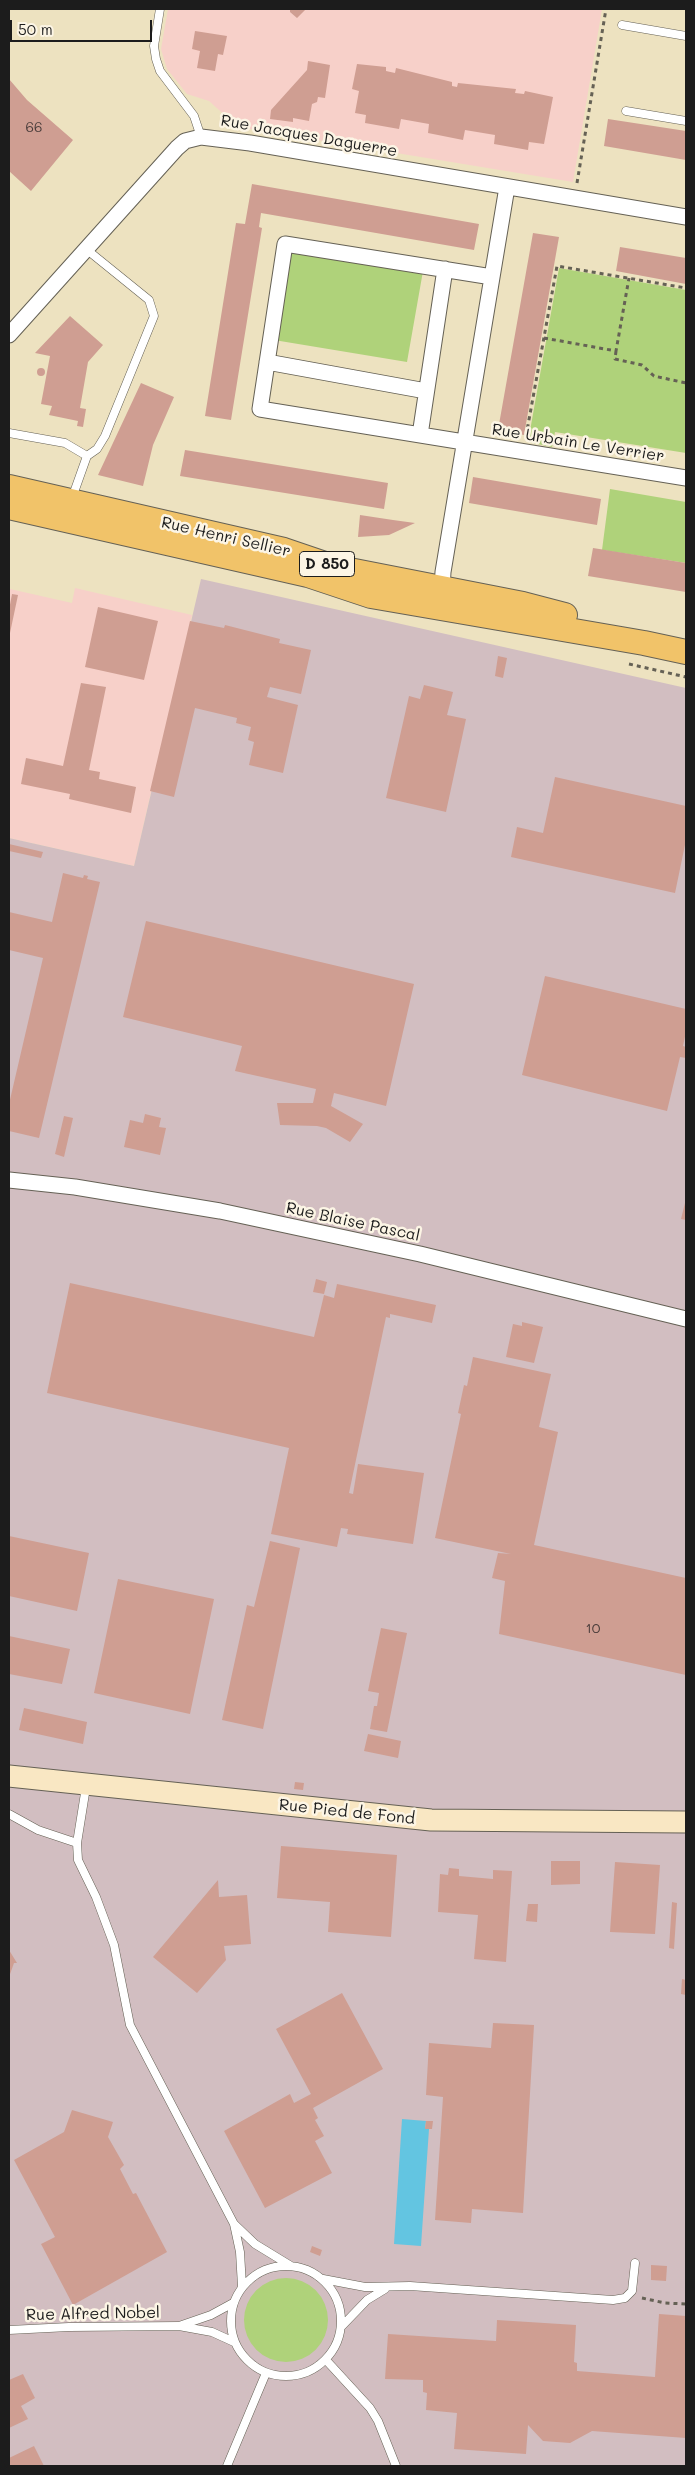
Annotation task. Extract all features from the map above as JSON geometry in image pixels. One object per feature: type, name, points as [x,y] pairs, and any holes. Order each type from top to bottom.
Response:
[{"type":"main road","name":"Rue Henri Sellier","points":[[9,487],[69,511],[308,575],[341,588],[371,596],[436,609],[644,643],[686,652]]},
{"type":"main road","name":"Rue Henri Sellier","points":[[9,507],[69,511],[284,550],[334,567],[523,604],[581,619],[644,643]]},
{"type":"main road","name":"Rue Pied de Fond","points":[[9,1776],[431,1820],[686,1822]]},
{"type":"street","name":"Rue Jacques Daguerre","points":[[9,335],[177,148],[185,141],[202,137],[250,143],[686,217]]},
{"type":"street","points":[[442,589],[443,572],[507,188]]},
{"type":"street","points":[[426,391],[267,362],[285,244],[492,277]]},
{"type":"street","points":[[420,435],[445,269]]},
{"type":"street","name":"Rue Urbain Le Verrier","points":[[267,362],[260,409],[686,478]]},
{"type":"street","name":"Rue Blaise Pascal","points":[[9,1180],[75,1187],[220,1211],[420,1254],[686,1319]]},
{"type":"lane","points":[[160,9],[154,46],[156,59],[160,71],[194,116],[202,137]]},
{"type":"lane","points":[[622,25],[686,36]]},
{"type":"lane","points":[[626,111],[686,121]]},
{"type":"lane","points":[[69,511],[87,456],[97,449],[105,436],[154,316],[149,300],[86,249]]},
{"type":"lane","points":[[9,433],[65,443],[87,456]]},
{"type":"lane","points":[[86,1785],[77,1843],[78,1860],[96,1897],[114,1945],[130,2025],[234,2224],[240,2252],[242,2286]]},
{"type":"lane","points":[[9,1814],[38,1830],[77,1843]]},
{"type":"lane","points":[[234,2224],[255,2244],[291,2266]]},
{"type":"lane","points":[[323,2279],[338,2300],[342,2326],[337,2345],[326,2360],[313,2370],[298,2375],[282,2376],[266,2373],[248,2361],[234,2342],[230,2318],[233,2303],[242,2286],[253,2276],[278,2266],[291,2266],[308,2270],[323,2279],[365,2287],[410,2286],[613,2300],[629,2296],[632,2291],[636,2263]]},
{"type":"lane","points":[[342,2326],[367,2300],[386,2288]]},
{"type":"lane","name":"Rue Alfred Nobel","points":[[179,2326],[211,2315],[233,2303]]},
{"type":"lane","name":"Rue Alfred Nobel","points":[[9,2330],[68,2327],[179,2326],[212,2332],[234,2342]]},
{"type":"lane","points":[[326,2360],[370,2408],[378,2420],[396,2466]]},
{"type":"lane","points":[[227,2466],[266,2373]]},
{"type":"path","points":[[576,189],[606,9]]},
{"type":"path","points":[[524,452],[557,266],[686,288]]},
{"type":"path","points":[[628,278],[615,359],[642,365],[654,376],[686,383]]},
{"type":"path","points":[[544,338],[616,351]]},
{"type":"path","points":[[629,2296],[665,2303],[686,2304]]},
{"type":"shaded area","points":[[168,9],[602,9],[573,182],[238,127],[209,101],[187,94],[167,69],[161,49]]},
{"type":"shaded area","points":[[201,579],[686,688],[686,2466],[9,2466],[9,838],[134,866]]},
{"type":"shaded area","points":[[75,588],[192,615],[134,866],[9,838],[10,589],[72,603]]},
{"type":"green space","points":[[292,253],[423,271],[407,362],[274,340],[288,257]]},
{"type":"green space","points":[[559,268],[686,290],[686,453],[555,432],[552,447],[528,442]]},
{"type":"green space","points":[[610,489],[686,502],[686,563],[602,550]]},
{"type":"green space","points":[[286,2278],[302,2281],[316,2290],[325,2304],[328,2320],[325,2336],[316,2350],[302,2359],[286,2362],[270,2359],[256,2350],[247,2336],[244,2320],[247,2304],[256,2290],[270,2281]]},
{"type":"water","points":[[402,2119],[426,2121],[425,2129],[429,2129],[421,2246],[394,2244]]},
{"type":"building","points":[[290,9],[306,9],[297,18],[290,12]]},
{"type":"building","points":[[195,31],[227,36],[223,55],[218,54],[215,71],[197,68],[200,51],[192,49]]},
{"type":"building","points":[[308,61],[330,65],[325,98],[318,97],[317,102],[312,104],[309,121],[293,118],[293,122],[270,119],[271,110],[307,70]]},
{"type":"building","points":[[357,64],[386,67],[386,71],[395,73],[396,68],[452,82],[452,86],[457,87],[458,83],[516,89],[515,93],[524,94],[525,91],[553,97],[544,144],[529,142],[528,150],[494,144],[495,135],[465,130],[463,140],[428,133],[429,124],[401,119],[399,129],[365,123],[366,115],[355,113],[359,91],[352,89]]},
{"type":"building","points":[[9,79],[27,100],[73,140],[31,191],[9,171]]},
{"type":"building","points":[[608,119],[686,131],[686,160],[604,146]]},
{"type":"building","points":[[252,184],[479,224],[474,250],[261,213],[259,227],[262,228],[231,420],[205,416],[236,223],[245,224]]},
{"type":"building","points":[[533,233],[559,237],[524,435],[498,430]]},
{"type":"building","points":[[620,247],[686,258],[686,284],[616,271]]},
{"type":"building","points":[[70,316],[103,345],[88,362],[80,408],[86,409],[83,427],[77,426],[78,421],[49,415],[52,406],[41,404],[50,356],[35,353]]},
{"type":"building","points":[[41,368],[45,372],[41,376],[37,372]]},
{"type":"building","points":[[141,383],[174,397],[153,445],[143,486],[98,475]]},
{"type":"building","points":[[185,450],[388,483],[384,509],[180,476]]},
{"type":"building","points":[[473,477],[601,499],[597,525],[469,503]]},
{"type":"building","points":[[360,515],[415,523],[389,535],[358,537]]},
{"type":"building","points":[[593,548],[686,563],[686,592],[588,576]]},
{"type":"building","points":[[12,594],[18,595],[10,633],[9,610]]},
{"type":"building","points":[[98,607],[158,621],[144,680],[85,667]]},
{"type":"building","points":[[190,621],[224,628],[225,625],[280,639],[279,643],[311,650],[301,694],[270,687],[267,697],[298,705],[283,773],[249,765],[254,742],[248,740],[251,727],[236,723],[237,718],[195,708],[174,797],[150,791]]},
{"type":"building","points":[[498,656],[507,658],[503,678],[495,676]]},
{"type":"building","points":[[81,683],[106,687],[89,770],[100,772],[99,779],[136,787],[131,813],[69,799],[70,794],[21,784],[26,758],[63,766]]},
{"type":"building","points":[[424,685],[453,692],[447,715],[466,719],[446,812],[386,798],[409,696],[420,699]]},
{"type":"building","points":[[555,777],[686,806],[686,840],[675,893],[511,857],[517,827],[543,833]]},
{"type":"building","points":[[9,844],[43,852],[41,858],[9,851]]},
{"type":"building","points":[[63,873],[83,878],[84,875],[88,876],[87,879],[100,882],[39,1138],[9,1131],[9,1104],[43,958],[9,950],[9,912],[52,922]]},
{"type":"building","points":[[146,921],[414,984],[386,1106],[334,1093],[331,1106],[363,1124],[350,1142],[326,1128],[280,1125],[277,1103],[313,1103],[316,1089],[235,1071],[242,1046],[123,1017]]},
{"type":"building","points":[[545,976],[686,1009],[686,1032],[683,1046],[686,1047],[686,1058],[680,1057],[667,1111],[522,1075]]},
{"type":"building","points":[[145,1114],[161,1118],[159,1127],[166,1128],[160,1155],[124,1147],[130,1120],[143,1123]]},
{"type":"building","points":[[64,1116],[73,1118],[64,1157],[55,1154]]},
{"type":"building","points":[[686,1199],[686,1220],[681,1219]]},
{"type":"building","points":[[316,1279],[327,1282],[324,1294],[313,1292]]},
{"type":"building","points":[[70,1283],[314,1337],[324,1295],[334,1298],[337,1284],[436,1305],[432,1323],[390,1314],[390,1318],[386,1317],[349,1493],[353,1494],[358,1464],[424,1473],[413,1544],[347,1534],[348,1529],[341,1528],[337,1547],[271,1534],[289,1448],[47,1393]]},
{"type":"building","points":[[522,1322],[543,1327],[534,1363],[506,1357],[513,1324],[522,1326]]},
{"type":"building","points":[[473,1357],[551,1374],[539,1427],[558,1432],[534,1545],[686,1578],[686,1675],[499,1634],[505,1581],[492,1578],[498,1553],[511,1554],[435,1538],[461,1414],[458,1413],[464,1385],[467,1386]]},
{"type":"building","points":[[9,1536],[89,1553],[77,1611],[9,1596]]},
{"type":"building","points":[[270,1541],[300,1548],[263,1729],[222,1720],[247,1605],[254,1607]]},
{"type":"building","points":[[118,1579],[214,1599],[190,1714],[94,1693]]},
{"type":"building","points":[[381,1628],[407,1633],[387,1732],[370,1729],[374,1706],[377,1706],[379,1693],[368,1691]]},
{"type":"building","points":[[9,1636],[70,1649],[62,1684],[9,1674]]},
{"type":"building","points":[[24,1708],[87,1722],[83,1744],[19,1730]]},
{"type":"building","points":[[368,1734],[401,1741],[398,1758],[364,1751]]},
{"type":"building","points":[[295,1782],[304,1783],[303,1790],[294,1789]]},
{"type":"building","points":[[281,1846],[397,1855],[391,1937],[328,1932],[330,1902],[277,1898]]},
{"type":"building","points":[[551,1861],[580,1861],[580,1884],[551,1885]]},
{"type":"building","points":[[615,1862],[660,1865],[655,1934],[610,1932]]},
{"type":"building","points":[[449,1868],[459,1869],[459,1876],[493,1879],[493,1870],[512,1871],[506,1962],[474,1959],[478,1915],[438,1912],[440,1874],[448,1875]]},
{"type":"building","points":[[218,1880],[219,1897],[247,1895],[251,1944],[224,1946],[226,1960],[197,1993],[153,1957]]},
{"type":"building","points":[[672,1902],[677,1903],[674,1949],[669,1948]]},
{"type":"building","points":[[528,1904],[538,1904],[537,1922],[526,1921]]},
{"type":"building","points":[[9,1950],[17,1963],[14,1963],[9,1977]]},
{"type":"building","points":[[682,1979],[686,1980],[686,1995],[681,1994]]},
{"type":"building","points":[[342,1993],[383,2069],[313,2108],[318,2118],[315,2120],[324,2136],[315,2141],[332,2173],[265,2208],[224,2131],[290,2094],[294,2103],[311,2094],[276,2029]]},
{"type":"building","points":[[493,2023],[534,2025],[523,2213],[472,2209],[471,2223],[435,2220],[443,2097],[426,2095],[429,2043],[491,2048]]},
{"type":"building","points":[[72,2110],[113,2122],[108,2137],[124,2165],[120,2169],[133,2194],[136,2193],[167,2252],[73,2305],[41,2244],[55,2237],[14,2160],[64,2132]]},
{"type":"building","points":[[426,2121],[433,2121],[432,2129],[425,2129]]},
{"type":"building","points":[[312,2246],[322,2250],[320,2256],[310,2252]]},
{"type":"building","points":[[651,2265],[667,2266],[666,2281],[651,2280]]},
{"type":"building","points":[[659,2314],[686,2316],[686,2438],[592,2431],[570,2443],[543,2441],[528,2425],[526,2454],[454,2449],[457,2413],[426,2410],[427,2393],[423,2392],[423,2380],[385,2379],[388,2334],[496,2341],[497,2320],[576,2325],[574,2362],[577,2363],[577,2371],[655,2377]]},
{"type":"building","points":[[23,2374],[35,2398],[21,2406],[28,2419],[9,2428],[9,2380]]},
{"type":"building","points":[[34,2446],[44,2466],[9,2466],[9,2458]]}]
